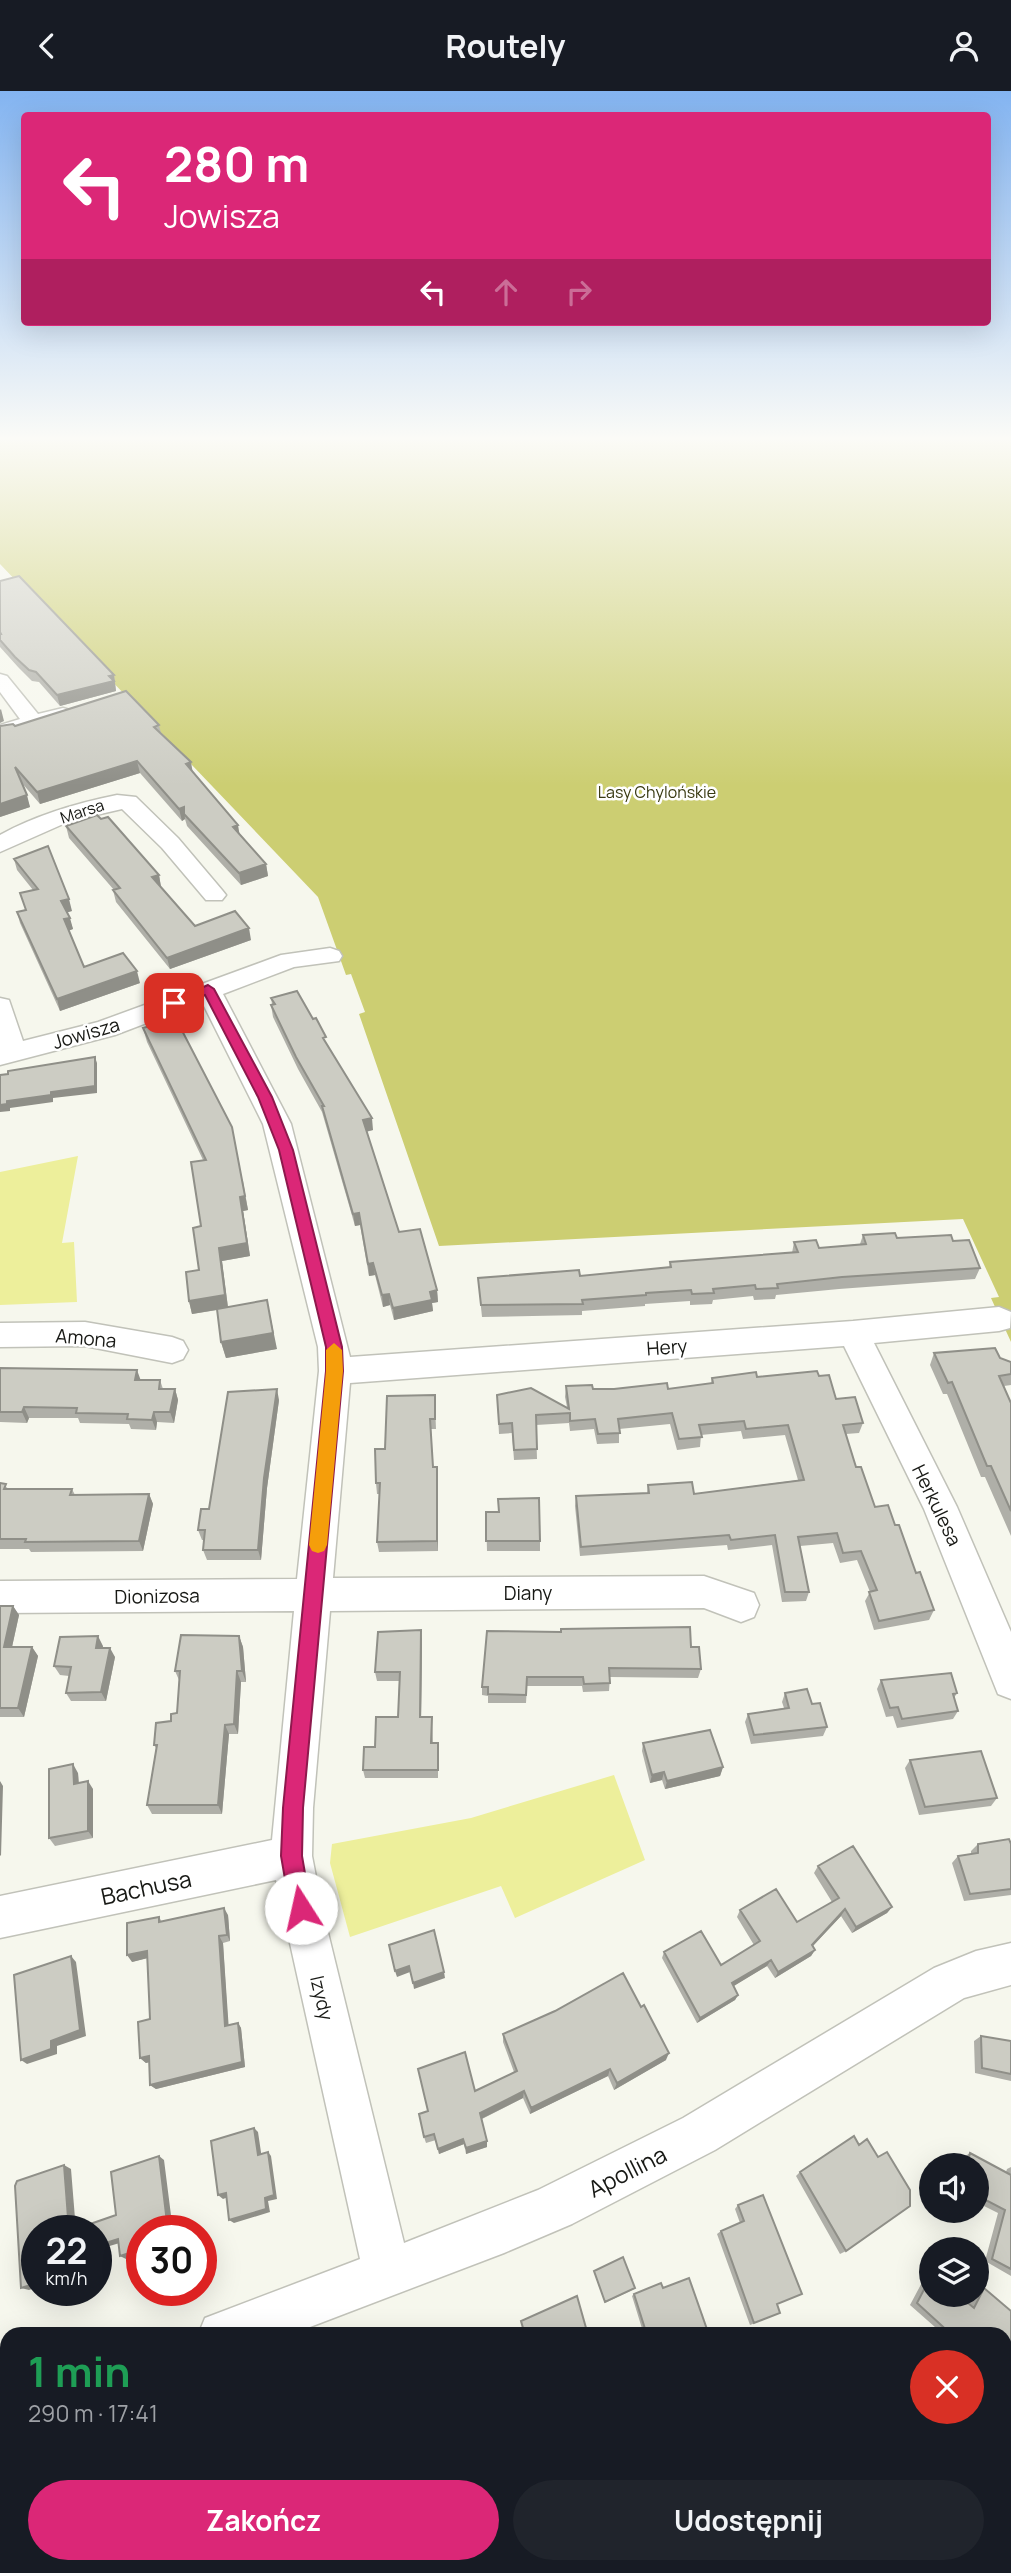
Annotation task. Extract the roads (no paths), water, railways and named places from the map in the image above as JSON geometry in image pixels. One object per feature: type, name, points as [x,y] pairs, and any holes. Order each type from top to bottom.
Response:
[{"type":"street","points":[[0,680],[25,709],[32,722]]},
{"type":"street","points":[[0,731],[84,709]]},
{"type":"street","name":"Marsa","points":[[0,845],[24,831],[101,805],[128,802],[170,843],[214,895]]},
{"type":"street","name":"Jowisza","points":[[6,1054],[106,1029],[290,960],[330,956]]},
{"type":"street","name":"Izydy","points":[[208,989],[265,1097],[286,1150],[330,1323],[335,1371],[293,1808],[292,1856],[301,1908],[387,2274]]},
{"type":"street","points":[[0,1006],[6,1054]]},
{"type":"street","name":"Hery","points":[[335,1371],[853,1333],[999,1319]]},
{"type":"street","name":"Herkulesa","points":[[853,1333],[940,1507],[980,1599],[1011,1681]]},
{"type":"street","name":"Amona","points":[[0,1335],[85,1334],[172,1350]]},
{"type":"street","name":"Diany","points":[[313,1594],[704,1592],[741,1605]]},
{"type":"street","name":"Dionizosa","points":[[0,1597],[313,1594]]},
{"type":"street","name":"Bachusa","points":[[0,1917],[292,1856]]},
{"type":"street","name":"Apollina","points":[[244,2327],[387,2274],[555,2207],[699,2134],[949,1983],[976,1972],[1011,1964]]},
{"type":"park label","name":"Lasy Chylońskie","points":[[657,792]]}]
